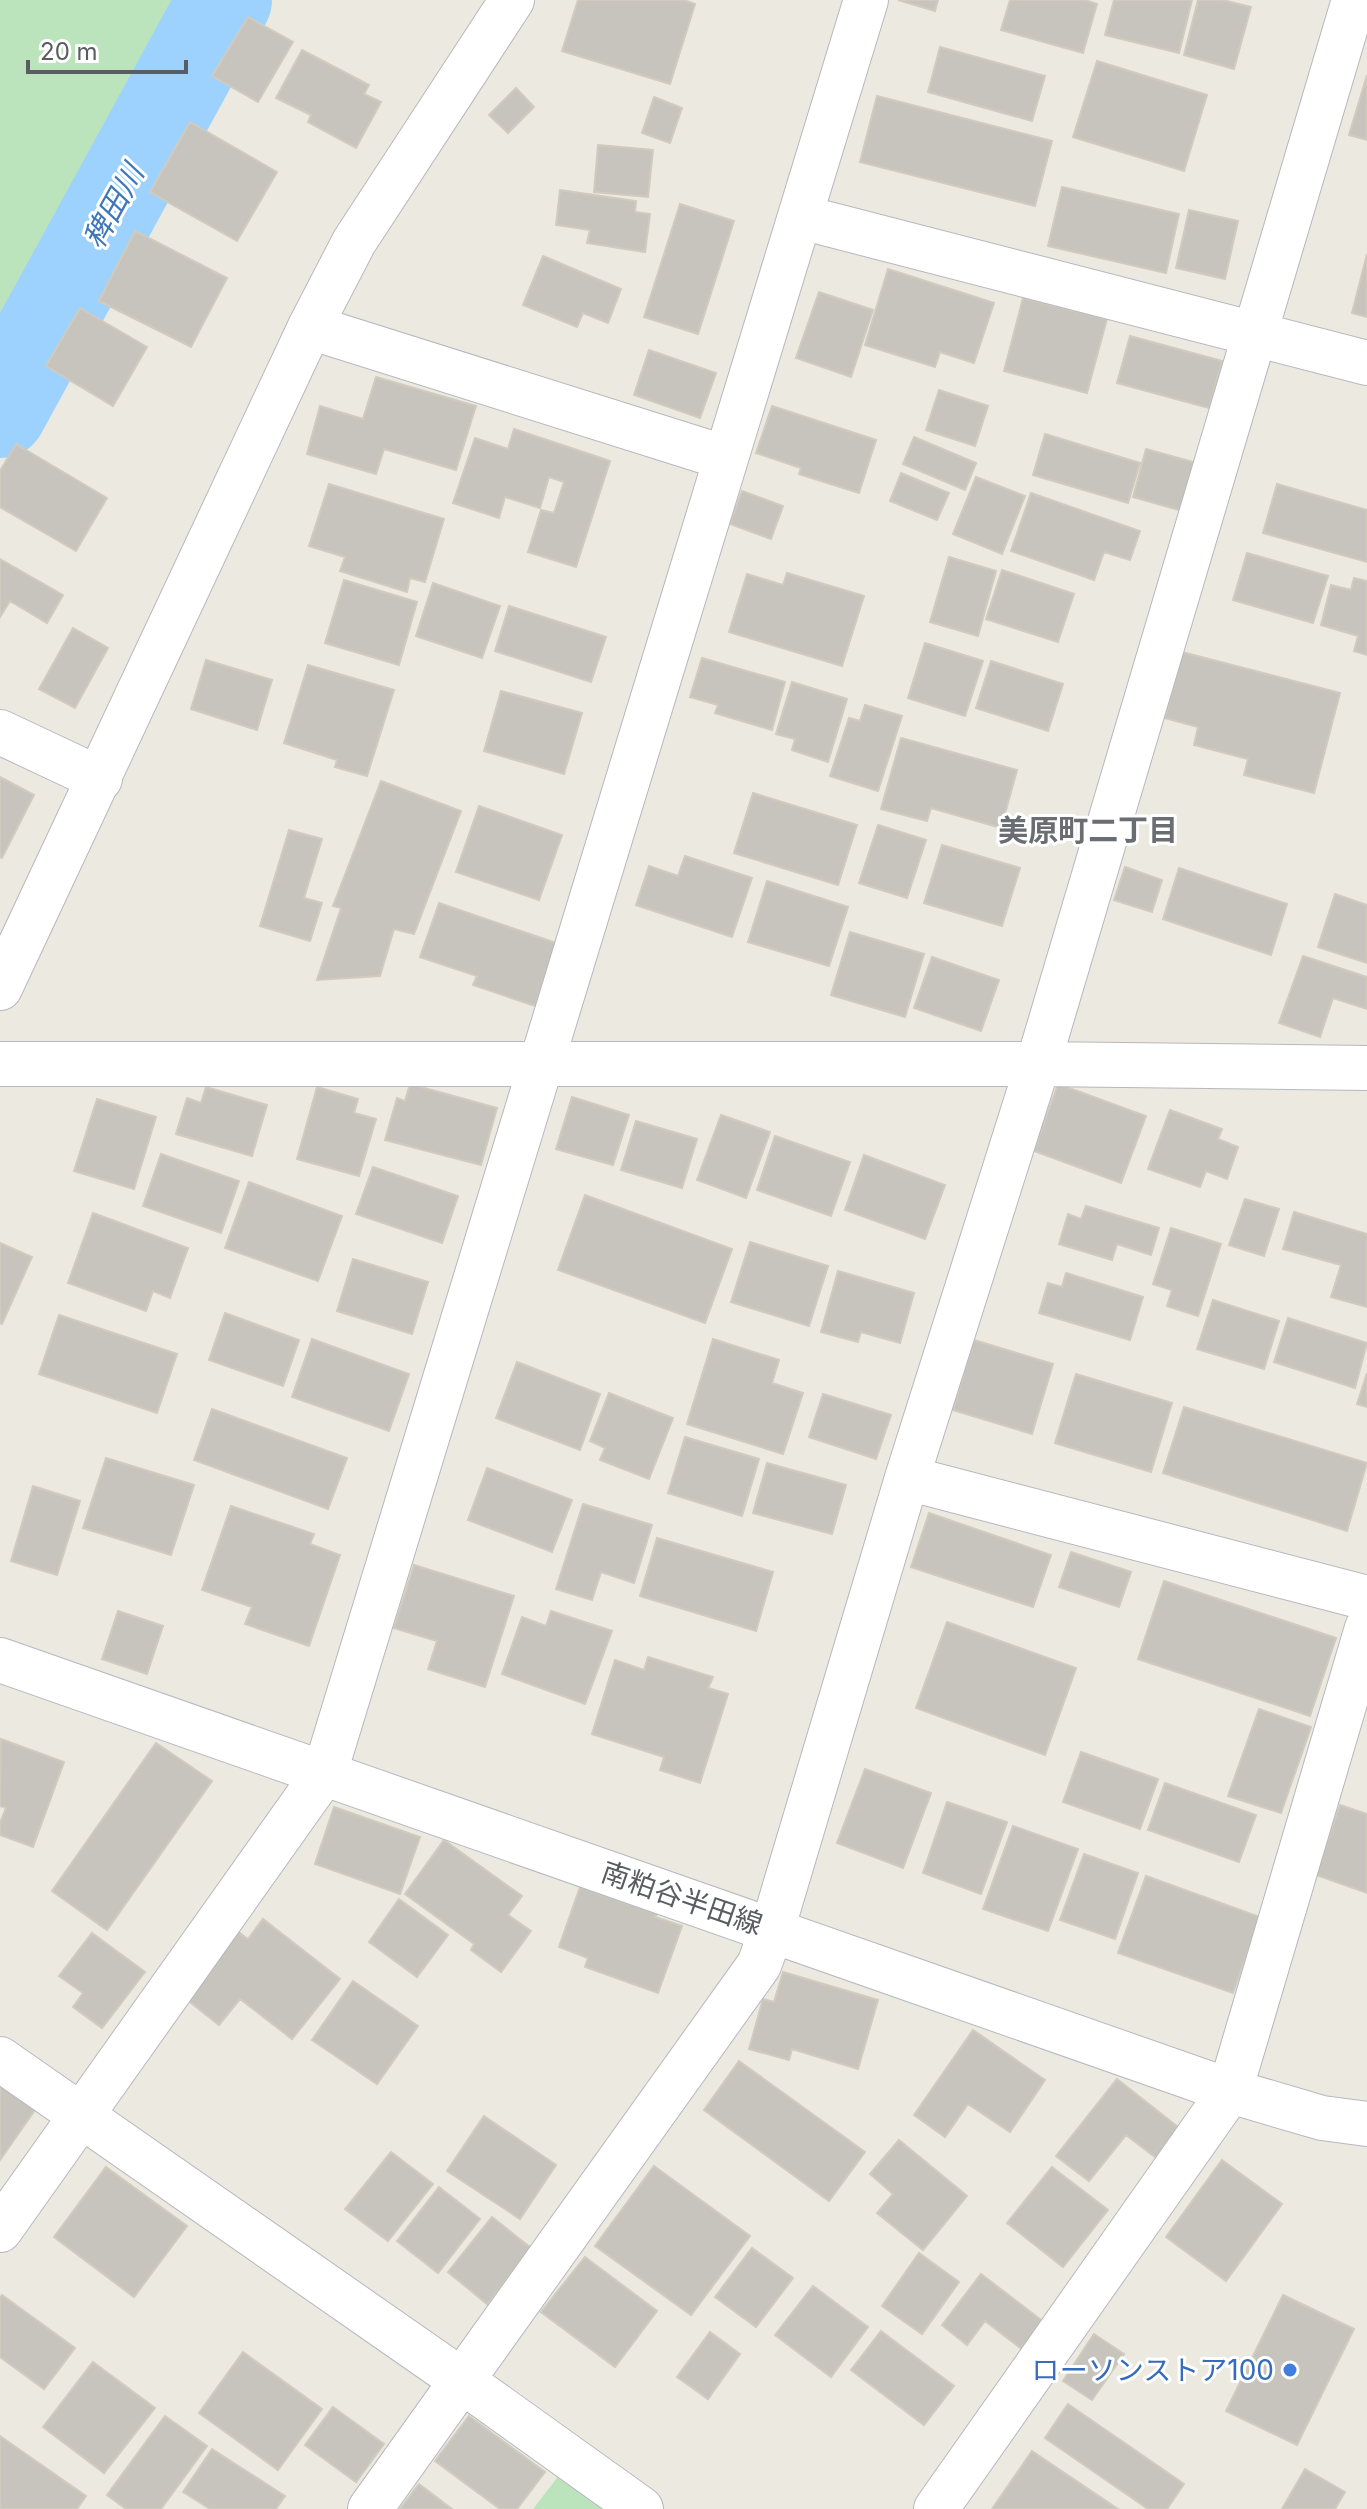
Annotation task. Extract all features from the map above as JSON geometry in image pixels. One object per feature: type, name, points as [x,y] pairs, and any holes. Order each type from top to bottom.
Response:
[{"type":"street","points":[[0,988],[310,327],[354,242],[512,0]]},
{"type":"street","points":[[0,2230],[325,1772],[866,0]]},
{"type":"street","points":[[370,2509],[759,1965],[907,1478],[1038,1064],[1354,0]]},
{"type":"street","points":[[801,217],[1367,363]]},
{"type":"street","points":[[310,327],[726,458]]},
{"type":"street","points":[[0,732],[100,779]]},
{"type":"street","points":[[0,1064],[1038,1064],[1367,1068]]},
{"type":"street","points":[[907,1478],[1367,1598]]},
{"type":"street","points":[[936,2509],[1230,2091],[1367,1628]]},
{"type":"street","name":"南粕谷半田線","points":[[0,1660],[1230,2091],[1322,2118],[1367,2124]]},
{"type":"street","points":[[0,2059],[641,2509]]},
{"type":"green space","points":[[0,0],[200,0],[176,61],[69,244],[0,375]]},
{"type":"green space","points":[[560,2474],[608,2509],[533,2509]]},
{"type":"building","points":[[578,0],[684,0],[695,4],[670,84],[562,51]]},
{"type":"building","points":[[898,0],[938,0],[935,11]]},
{"type":"building","points":[[1010,0],[1085,0],[1097,4],[1083,53],[1001,30]]},
{"type":"building","points":[[1114,0],[1192,0],[1179,53],[1105,35]]},
{"type":"building","points":[[1198,0],[1223,0],[1251,7],[1234,69],[1184,55]]},
{"type":"building","points":[[248,17],[293,42],[258,102],[212,76]]},
{"type":"building","points":[[940,47],[1045,76],[1032,121],[928,92]]},
{"type":"building","points":[[302,50],[369,85],[364,94],[381,102],[356,148],[308,122],[311,115],[276,98]]},
{"type":"building","points":[[1097,61],[1207,95],[1184,171],[1073,137]]},
{"type":"building","points":[[1367,75],[1367,140],[1349,135]]},
{"type":"building","points":[[516,88],[534,107],[508,133],[489,115]]},
{"type":"building","points":[[877,96],[1052,141],[1035,206],[860,162]]},
{"type":"building","points":[[654,97],[682,108],[670,143],[642,133]]},
{"type":"building","points":[[190,122],[277,172],[237,241],[150,192]]},
{"type":"building","points":[[598,145],[653,150],[648,197],[594,192]]},
{"type":"building","points":[[1062,187],[1179,214],[1166,273],[1048,246]]},
{"type":"building","points":[[560,190],[636,201],[635,212],[650,214],[645,252],[587,243],[590,230],[556,225]]},
{"type":"building","points":[[680,204],[734,221],[698,334],[644,317]]},
{"type":"building","points":[[1189,210],[1238,221],[1225,279],[1176,268]]},
{"type":"building","points":[[135,231],[227,278],[191,347],[99,301]]},
{"type":"building","points":[[1367,254],[1367,317],[1352,313]]},
{"type":"building","points":[[543,256],[621,289],[608,323],[583,313],[577,327],[523,305]]},
{"type":"building","points":[[888,269],[994,303],[974,363],[940,352],[935,367],[865,345]]},
{"type":"building","points":[[819,292],[873,310],[851,377],[796,358]]},
{"type":"building","points":[[1023,298],[1107,319],[1087,393],[1004,371]]},
{"type":"building","points":[[80,308],[147,347],[113,406],[46,366]]},
{"type":"building","points":[[1130,336],[1222,361],[1209,408],[1117,383]]},
{"type":"building","points":[[649,350],[716,373],[700,418],[634,395]]},
{"type":"building","points":[[376,377],[476,406],[456,470],[384,449],[376,474],[307,454],[320,406],[363,419]]},
{"type":"building","points":[[939,390],[988,406],[975,446],[926,430]]},
{"type":"building","points":[[772,406],[876,440],[859,493],[799,474],[801,468],[756,453]]},
{"type":"building","points":[[514,429],[610,461],[576,567],[528,552],[541,510],[554,513],[564,482],[549,477],[540,508],[505,497],[499,518],[453,503],[475,438],[508,449]]},
{"type":"building","points":[[1045,434],[1140,463],[1128,503],[1033,475]]},
{"type":"building","points":[[914,437],[976,463],[965,490],[903,464]]},
{"type":"building","points":[[16,444],[107,498],[76,551],[0,507],[0,471]]},
{"type":"building","points":[[1146,449],[1200,464],[1186,512],[1133,497]]},
{"type":"building","points":[[901,473],[949,493],[937,520],[890,501]]},
{"type":"building","points":[[976,477],[1025,496],[1002,554],[953,534]]},
{"type":"building","points":[[329,484],[444,519],[425,582],[410,578],[407,592],[340,571],[345,557],[309,546]]},
{"type":"building","points":[[1277,484],[1367,510],[1367,562],[1263,533]]},
{"type":"building","points":[[742,491],[783,506],[771,539],[730,524]]},
{"type":"building","points":[[1031,493],[1140,531],[1130,560],[1104,552],[1094,580],[1011,551]]},
{"type":"building","points":[[1247,553],[1328,576],[1313,623],[1233,600]]},
{"type":"building","points":[[949,557],[996,571],[978,636],[930,622]]},
{"type":"building","points":[[0,559],[63,595],[47,623],[10,601],[0,617]]},
{"type":"building","points":[[1002,570],[1074,594],[1058,642],[986,619]]},
{"type":"building","points":[[787,573],[864,596],[842,666],[729,632],[747,574],[783,585]]},
{"type":"building","points":[[1354,578],[1367,581],[1367,655],[1354,651],[1358,636],[1321,625],[1331,585],[1351,590]]},
{"type":"building","points":[[344,580],[417,602],[399,665],[325,643]]},
{"type":"building","points":[[433,583],[500,606],[482,658],[416,636]]},
{"type":"building","points":[[509,606],[606,637],[591,682],[495,651]]},
{"type":"building","points":[[73,628],[108,648],[75,708],[39,689]]},
{"type":"building","points":[[925,643],[983,661],[965,716],[908,698]]},
{"type":"building","points":[[1182,652],[1340,693],[1314,793],[1244,775],[1248,759],[1194,745],[1198,727],[1165,718]]},
{"type":"building","points":[[702,658],[785,682],[772,730],[715,713],[718,705],[690,697]]},
{"type":"building","points":[[206,660],[272,680],[257,730],[191,709]]},
{"type":"building","points":[[991,661],[1063,684],[1048,731],[976,708]]},
{"type":"building","points":[[308,665],[394,690],[367,776],[335,767],[337,760],[284,743]]},
{"type":"building","points":[[792,682],[847,699],[828,762],[792,750],[795,739],[776,734]]},
{"type":"building","points":[[501,691],[582,713],[564,774],[484,751]]},
{"type":"building","points":[[865,705],[902,716],[878,791],[830,776],[849,718],[860,721]]},
{"type":"building","points":[[901,738],[1017,770],[1001,828],[931,808],[927,821],[881,809]]},
{"type":"building","points":[[0,777],[34,795],[2,858],[0,857]]},
{"type":"building","points":[[381,781],[461,811],[414,934],[394,929],[380,976],[317,980],[341,908],[333,906]]},
{"type":"building","points":[[753,793],[857,825],[838,885],[734,853]]},
{"type":"building","points":[[479,806],[562,835],[539,900],[456,872]]},
{"type":"building","points":[[878,825],[926,840],[907,898],[859,883]]},
{"type":"building","points":[[289,830],[322,839],[304,898],[322,903],[310,941],[260,926]]},
{"type":"building","points":[[942,845],[1020,868],[1002,926],[924,903]]},
{"type":"building","points":[[685,856],[752,878],[732,937],[636,905],[649,866],[678,876]]},
{"type":"building","points":[[1125,867],[1162,880],[1152,912],[1114,900]]},
{"type":"building","points":[[1179,868],[1287,904],[1271,955],[1163,919]]},
{"type":"building","points":[[767,881],[848,907],[829,966],[748,942]]},
{"type":"building","points":[[1335,894],[1367,905],[1367,963],[1318,947]]},
{"type":"building","points":[[439,903],[556,943],[535,1006],[473,985],[477,976],[420,957]]},
{"type":"building","points":[[850,932],[924,954],[905,1017],[831,995]]},
{"type":"building","points":[[1303,956],[1367,977],[1367,1009],[1333,998],[1320,1037],[1279,1023]]},
{"type":"building","points":[[932,957],[999,980],[981,1031],[914,1008]]},
{"type":"building","points":[[410,1084],[497,1108],[481,1165],[385,1140],[397,1098],[405,1101]]},
{"type":"building","points":[[1058,1084],[1146,1116],[1121,1183],[1034,1151]]},
{"type":"building","points":[[206,1087],[267,1105],[252,1156],[176,1134],[187,1098],[201,1103]]},
{"type":"building","points":[[317,1087],[358,1099],[354,1113],[376,1119],[359,1176],[297,1159]]},
{"type":"building","points":[[572,1097],[629,1115],[613,1165],[556,1149]]},
{"type":"building","points":[[97,1099],[156,1117],[134,1189],[74,1171]]},
{"type":"building","points":[[1170,1110],[1222,1129],[1218,1139],[1238,1147],[1227,1179],[1206,1171],[1200,1187],[1148,1169]]},
{"type":"building","points":[[721,1115],[770,1132],[746,1198],[697,1180]]},
{"type":"building","points":[[636,1121],[697,1139],[682,1188],[621,1170]]},
{"type":"building","points":[[775,1136],[850,1162],[831,1216],[757,1190]]},
{"type":"building","points":[[161,1154],[239,1181],[221,1233],[143,1206]]},
{"type":"building","points":[[864,1155],[945,1185],[925,1239],[845,1210]]},
{"type":"building","points":[[373,1167],[458,1196],[442,1243],[356,1214]]},
{"type":"building","points":[[249,1182],[342,1216],[318,1281],[225,1248]]},
{"type":"building","points":[[585,1195],[732,1249],[705,1323],[558,1270]]},
{"type":"building","points":[[1245,1199],[1279,1209],[1264,1256],[1229,1245]]},
{"type":"building","points":[[1086,1206],[1159,1228],[1151,1255],[1117,1244],[1112,1260],[1059,1244],[1068,1214],[1081,1219]]},
{"type":"building","points":[[1294,1212],[1367,1234],[1367,1307],[1331,1297],[1341,1265],[1283,1249]]},
{"type":"building","points":[[93,1213],[188,1248],[170,1298],[153,1291],[146,1311],[68,1283]]},
{"type":"building","points":[[1171,1228],[1221,1244],[1198,1316],[1167,1306],[1172,1290],[1153,1284]]},
{"type":"building","points":[[750,1242],[828,1266],[809,1326],[731,1302]]},
{"type":"building","points":[[0,1243],[32,1257],[2,1324],[0,1323]]},
{"type":"building","points":[[353,1259],[428,1282],[412,1334],[337,1311]]},
{"type":"building","points":[[838,1271],[914,1293],[900,1343],[861,1332],[858,1342],[821,1332]]},
{"type":"building","points":[[1066,1273],[1143,1297],[1130,1340],[1039,1313],[1048,1283],[1062,1287]]},
{"type":"building","points":[[1213,1300],[1279,1321],[1264,1369],[1197,1349]]},
{"type":"building","points":[[225,1313],[299,1340],[283,1386],[209,1360]]},
{"type":"building","points":[[59,1315],[177,1354],[157,1413],[39,1374]]},
{"type":"building","points":[[1288,1318],[1367,1343],[1355,1388],[1274,1362]]},
{"type":"building","points":[[312,1339],[409,1374],[389,1431],[292,1397]]},
{"type":"building","points":[[713,1339],[779,1360],[772,1383],[803,1393],[783,1454],[687,1424]]},
{"type":"building","points":[[974,1340],[1053,1364],[1032,1434],[953,1410]]},
{"type":"building","points":[[517,1362],[600,1394],[580,1450],[496,1418]]},
{"type":"building","points":[[1367,1373],[1367,1407],[1357,1404]]},
{"type":"building","points":[[1076,1374],[1172,1403],[1151,1472],[1055,1443]]},
{"type":"building","points":[[609,1393],[673,1418],[649,1479],[600,1460],[605,1448],[590,1441]]},
{"type":"building","points":[[823,1394],[891,1415],[876,1459],[809,1437]]},
{"type":"building","points":[[1184,1407],[1367,1463],[1347,1531],[1163,1473]]},
{"type":"building","points":[[212,1409],[347,1458],[328,1509],[194,1460]]},
{"type":"building","points":[[685,1437],[759,1459],[742,1516],[668,1493]]},
{"type":"building","points":[[106,1458],[194,1485],[171,1555],[83,1528]]},
{"type":"building","points":[[767,1463],[846,1485],[832,1534],[753,1513]]},
{"type":"building","points":[[487,1468],[572,1500],[552,1552],[468,1520]]},
{"type":"building","points":[[33,1486],[80,1501],[57,1575],[11,1561]]},
{"type":"building","points":[[583,1504],[652,1525],[634,1583],[601,1572],[592,1600],[556,1589]]},
{"type":"building","points":[[231,1506],[314,1534],[310,1544],[340,1555],[309,1646],[245,1624],[252,1607],[202,1590]]},
{"type":"building","points":[[929,1513],[1051,1555],[1033,1607],[911,1567]]},
{"type":"building","points":[[657,1538],[773,1572],[756,1631],[640,1596]]},
{"type":"building","points":[[1071,1552],[1131,1572],[1119,1607],[1059,1587]]},
{"type":"building","points":[[414,1565],[514,1596],[485,1687],[428,1669],[437,1641],[394,1628]]},
{"type":"building","points":[[1164,1581],[1336,1638],[1310,1716],[1138,1659]]},
{"type":"building","points":[[118,1611],[163,1626],[147,1674],[102,1659]]},
{"type":"building","points":[[551,1611],[612,1631],[585,1704],[502,1674],[522,1617],[546,1626]]},
{"type":"building","points":[[947,1622],[1076,1668],[1045,1755],[916,1708]]},
{"type":"building","points":[[648,1657],[713,1677],[708,1688],[728,1694],[700,1783],[660,1770],[664,1757],[592,1734],[615,1660],[644,1670]]},
{"type":"building","points":[[1259,1709],[1311,1727],[1281,1813],[1228,1796]]},
{"type":"building","points":[[1,1739],[64,1762],[33,1847],[0,1835],[0,1823],[6,1808],[0,1806]]},
{"type":"building","points":[[156,1743],[212,1781],[107,1930],[52,1891]]},
{"type":"building","points":[[1081,1752],[1158,1779],[1140,1829],[1063,1802]]},
{"type":"building","points":[[865,1769],[931,1793],[903,1868],[837,1843]]},
{"type":"building","points":[[1165,1783],[1256,1815],[1239,1862],[1148,1830]]},
{"type":"building","points":[[947,1802],[1007,1822],[981,1894],[923,1873]]},
{"type":"building","points":[[1340,1805],[1367,1814],[1367,1893],[1316,1875]]},
{"type":"building","points":[[334,1807],[420,1837],[400,1894],[315,1864]]},
{"type":"building","points":[[1013,1826],[1078,1849],[1048,1931],[983,1909]]},
{"type":"building","points":[[444,1840],[522,1896],[508,1915],[531,1931],[501,1972],[471,1950],[474,1944],[405,1894]]},
{"type":"building","points":[[1084,1854],[1138,1873],[1115,1939],[1060,1920]]},
{"type":"building","points":[[1146,1876],[1260,1917],[1233,1993],[1118,1953]]},
{"type":"building","points":[[580,1887],[682,1926],[658,1993],[585,1967],[588,1958],[559,1947]]},
{"type":"building","points":[[399,1899],[448,1935],[417,1977],[369,1942]]},
{"type":"building","points":[[263,1919],[340,1979],[292,2039],[240,1999],[219,2025],[185,1998],[237,1931],[248,1939]]},
{"type":"building","points":[[92,1933],[145,1972],[102,2028],[73,2007],[83,1993],[59,1976]]},
{"type":"building","points":[[783,1972],[878,2000],[858,2069],[792,2049],[789,2060],[749,2049],[763,1999],[774,2002]]},
{"type":"building","points":[[353,1981],[418,2026],[377,2084],[312,2040]]},
{"type":"building","points":[[973,2030],[1045,2080],[1010,2132],[968,2104],[945,2137],[914,2115]]},
{"type":"building","points":[[739,2061],[865,2152],[829,2201],[704,2110]]},
{"type":"building","points":[[1117,2079],[1183,2131],[1159,2160],[1126,2135],[1089,2181],[1056,2156]]},
{"type":"building","points":[[0,2085],[35,2110],[0,2160]]},
{"type":"building","points":[[484,2116],[556,2165],[520,2219],[447,2171]]},
{"type":"building","points":[[899,2140],[967,2196],[923,2250],[877,2213],[893,2194],[870,2174]]},
{"type":"building","points":[[391,2152],[433,2184],[388,2241],[345,2209]]},
{"type":"building","points":[[1222,2160],[1282,2204],[1226,2281],[1166,2237]]},
{"type":"building","points":[[654,2166],[750,2236],[691,2315],[595,2246]]},
{"type":"building","points":[[106,2167],[187,2226],[134,2297],[54,2237]]},
{"type":"building","points":[[1052,2167],[1108,2210],[1063,2267],[1007,2223]]},
{"type":"building","points":[[439,2187],[480,2219],[438,2273],[397,2241]]},
{"type":"building","points":[[492,2217],[531,2248],[487,2304],[448,2272]]},
{"type":"building","points":[[752,2248],[793,2278],[756,2327],[715,2297]]},
{"type":"building","points":[[919,2253],[959,2282],[922,2334],[882,2306]]},
{"type":"building","points":[[585,2257],[657,2311],[615,2367],[541,2312]]},
{"type":"building","points":[[981,2274],[1045,2323],[1023,2350],[985,2321],[967,2345],[942,2325]]},
{"type":"building","points":[[813,2286],[868,2327],[831,2377],[775,2335]]},
{"type":"building","points":[[2,2295],[75,2348],[44,2389],[0,2357]]},
{"type":"building","name":"ローソンストア100","points":[[1283,2295],[1354,2329],[1297,2445],[1226,2411]]},
{"type":"building","points":[[881,2331],[954,2386],[924,2425],[851,2370]]},
{"type":"building","points":[[710,2332],[740,2354],[708,2399],[677,2377]]},
{"type":"building","points":[[1094,2334],[1124,2354],[1092,2400],[1063,2381]]},
{"type":"building","points":[[243,2352],[322,2409],[278,2470],[199,2413]]},
{"type":"building","points":[[93,2362],[155,2408],[104,2473],[43,2427]]},
{"type":"building","points":[[1068,2404],[1184,2484],[1167,2509],[1148,2509],[1045,2438]]},
{"type":"building","points":[[333,2407],[384,2444],[356,2482],[305,2445]]},
{"type":"building","points":[[165,2416],[207,2446],[161,2509],[126,2509],[107,2495]]},
{"type":"building","points":[[469,2416],[545,2472],[517,2509],[500,2509],[435,2461]]},
{"type":"building","points":[[0,2436],[86,2496],[77,2509],[0,2509]]},
{"type":"building","points":[[212,2449],[285,2496],[276,2509],[210,2509],[183,2492]]},
{"type":"building","points":[[1032,2451],[1118,2509],[992,2509]]},
{"type":"building","points":[[1305,2469],[1345,2492],[1335,2509],[1282,2509]]},
{"type":"building","points":[[419,2484],[452,2509],[400,2509]]},
{"type":"waterway","name":"稗田川","points":[[0,411],[225,0]]},
{"type":"place","name":"ローソンストア100","points":[[1290,2370]]},
{"type":"district","name":"美原町二丁目","points":[[1088,830]]}]
